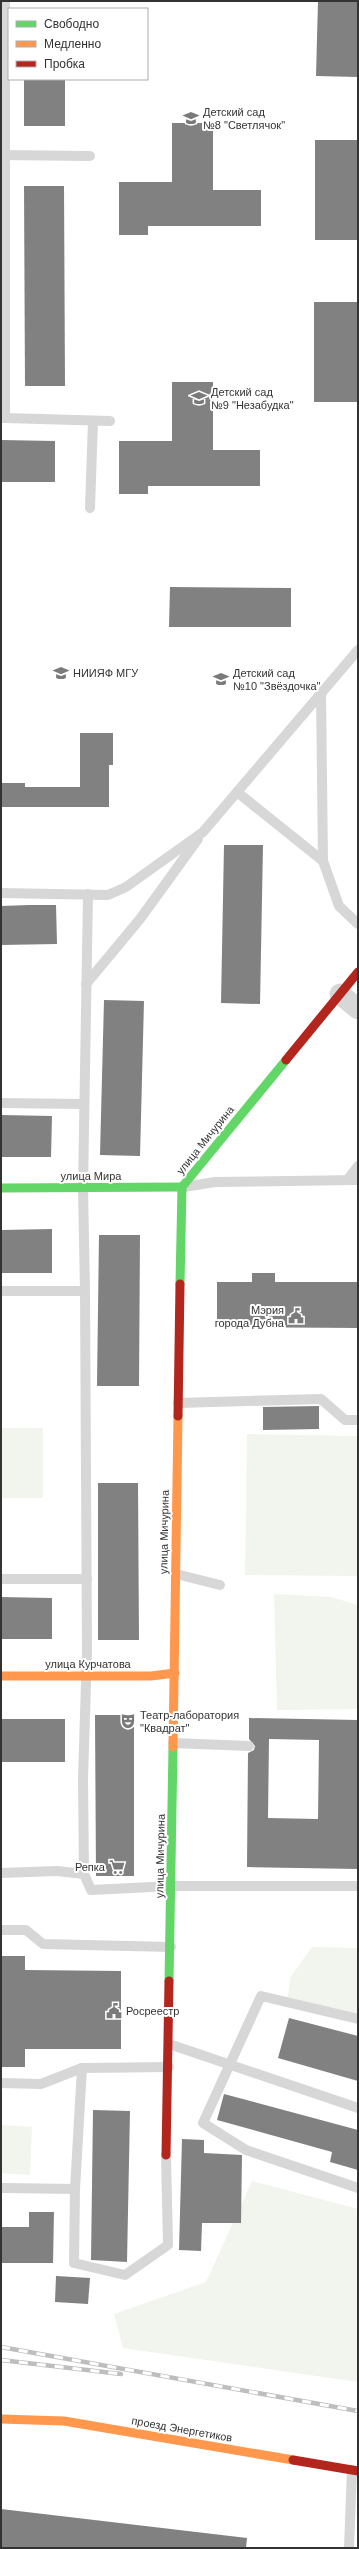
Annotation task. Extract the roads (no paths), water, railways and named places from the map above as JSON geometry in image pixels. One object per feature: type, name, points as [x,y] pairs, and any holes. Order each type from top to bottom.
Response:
[{"type":"street","name":"улица Мичурина","points":[[166,2155],[171,1947],[182,1187],[358,972]]},
{"type":"street","points":[[340,994],[358,1009]]},
{"type":"street","name":"улица Мира","points":[[1,1188],[182,1187]]},
{"type":"street","name":"улица Курчатова","points":[[1,1676],[152,1676],[175,1673]]},
{"type":"street","name":"проезд Энергетиков","points":[[1,2418],[64,2421],[355,2471]]},
{"type":"lane","points":[[5,1],[3,155],[3,418],[110,421]]},
{"type":"lane","points":[[3,155],[90,156]]},
{"type":"lane","points":[[90,508],[93,421]]},
{"type":"lane","points":[[86,984],[140,919],[203,832],[358,650]]},
{"type":"lane","points":[[321,694],[323,861],[339,906],[358,924]]},
{"type":"lane","points":[[237,792],[323,861]]},
{"type":"lane","points":[[1,893],[108,895],[126,887],[203,832]]},
{"type":"lane","points":[[88,894],[83,1188],[87,1578],[87,1676],[83,1779],[84,1874],[91,1890],[171,1886],[358,1886]]},
{"type":"lane","points":[[1,1103],[84,1104]]},
{"type":"lane","points":[[182,1187],[215,1182],[353,1179],[358,1166]]},
{"type":"lane","points":[[1,1291],[85,1291]]},
{"type":"lane","points":[[178,1403],[321,1399],[345,1420],[358,1420]]},
{"type":"lane","points":[[176,1574],[220,1585]]},
{"type":"lane","points":[[1,1579],[87,1578]]},
{"type":"lane","points":[[173,1743],[249,1746]]},
{"type":"lane","points":[[1,1873],[57,1871],[84,1874]]},
{"type":"lane","points":[[1,1930],[26,1930],[43,1944],[171,1947]]},
{"type":"lane","points":[[358,2019],[261,1996],[203,2123],[246,2150],[358,2188]]},
{"type":"lane","points":[[169,2044],[358,2108]]},
{"type":"lane","points":[[1,2083],[41,2084],[82,2068],[168,2067]]},
{"type":"lane","points":[[82,2068],[75,2189],[74,2263],[125,2276],[168,2244],[166,2155]]},
{"type":"lane","points":[[1,2188],[75,2189]]},
{"type":"lane","points":[[349,2548],[355,2471]]},
{"type":"railway","points":[[1,2347],[358,2411]]},
{"type":"railway","points":[[1,2360],[121,2374]]},
{"type":"place","name":"Детский сад №8 \"Светлячок\"","points":[[191,118]]},
{"type":"place","name":"Детский сад №9 \"Незабудка\"","points":[[199,398]]},
{"type":"place","name":"НИИЯФ МГУ","points":[[61,673]]},
{"type":"place","name":"Детский сад №10 \"Звёздочка\"","points":[[221,679]]},
{"type":"place","name":"Мэрия города Дубна","points":[[296,1316]]},
{"type":"place","name":"Театр-лаборатория \"Квадрат\"","points":[[128,1721]]},
{"type":"place","name":"Репка","points":[[117,1867]]},
{"type":"place","name":"Росреестр","points":[[114,2011]]}]
